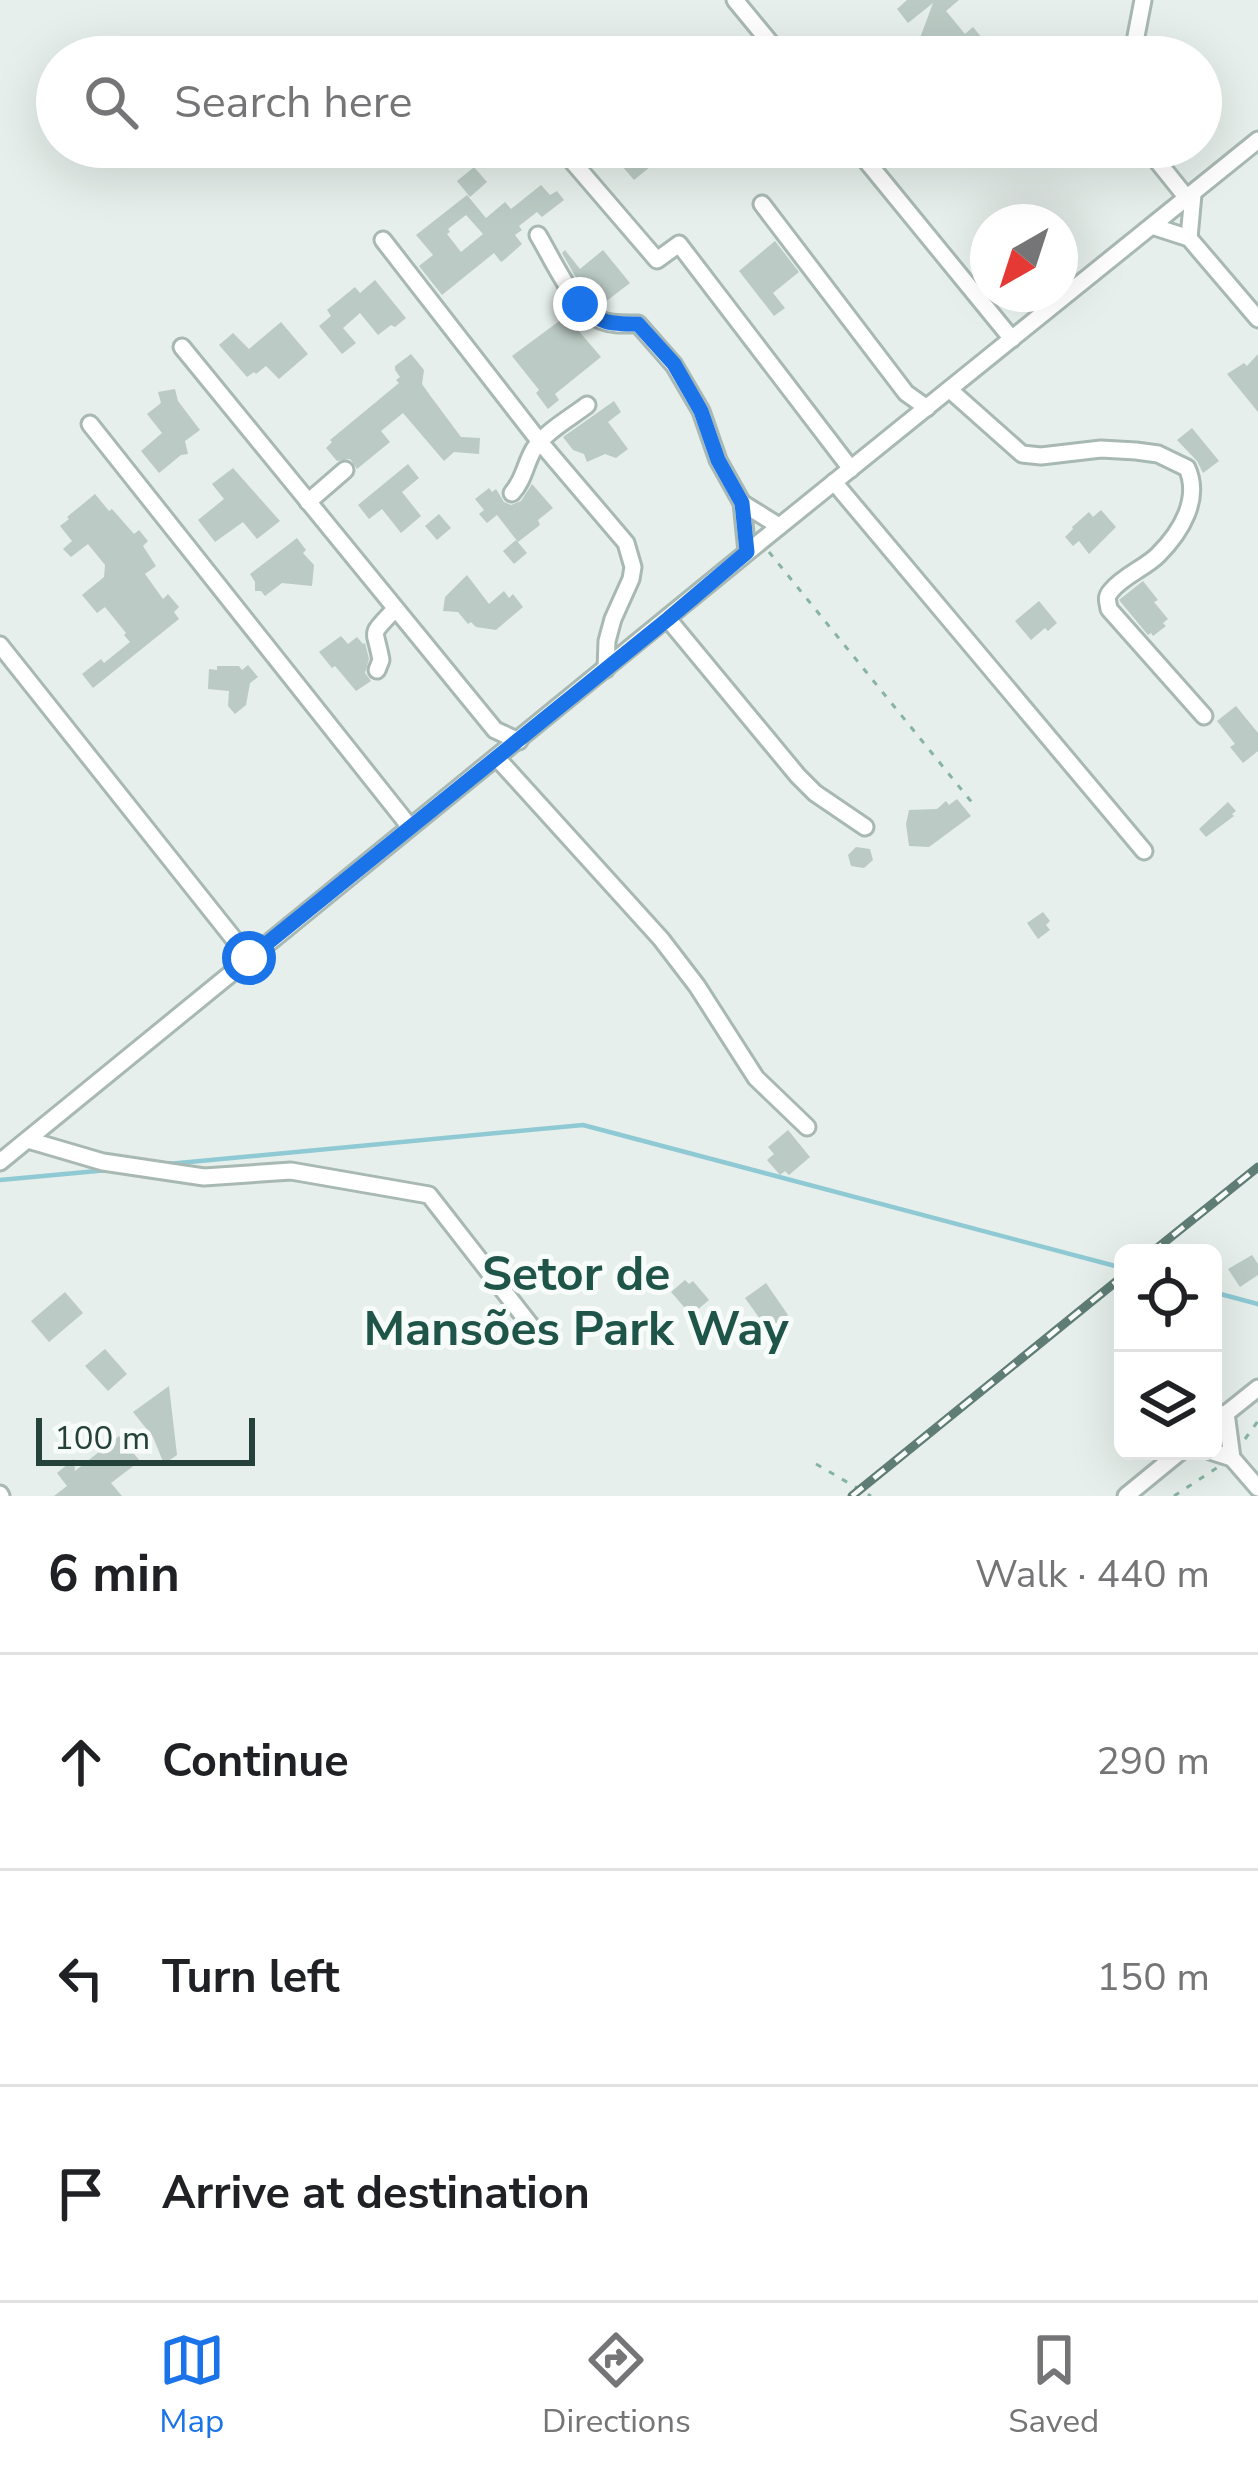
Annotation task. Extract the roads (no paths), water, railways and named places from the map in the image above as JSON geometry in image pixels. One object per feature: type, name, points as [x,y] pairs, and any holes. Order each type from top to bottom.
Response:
[{"type":"street","points":[[735,0],[765,36]]},
{"type":"street","points":[[1136,36],[1143,0]]},
{"type":"street","points":[[0,1162],[1258,140]]},
{"type":"street","points":[[578,168],[657,260],[679,244],[851,469]]},
{"type":"street","points":[[872,168],[1012,339]]},
{"type":"street","points":[[1165,168],[1190,196],[1190,238]]},
{"type":"street","points":[[762,204],[906,393],[927,408]]},
{"type":"street","points":[[1152,226],[1190,238],[1258,319]]},
{"type":"street","points":[[538,235],[580,304],[594,318],[638,324],[674,364],[742,503],[753,547]]},
{"type":"street","points":[[383,240],[539,442],[626,543],[631,579],[613,619],[606,669]]},
{"type":"street","points":[[182,347],[495,730],[519,741]]},
{"type":"street","points":[[950,390],[1022,454],[1136,451],[1158,454],[1187,468],[1192,498],[1180,527],[1158,556],[1111,591],[1107,601],[1109,609],[1204,716]]},
{"type":"street","points":[[906,393],[909,423]]},
{"type":"street","points":[[512,493],[539,442],[587,406]]},
{"type":"street","points":[[90,424],[410,827]]},
{"type":"street","points":[[308,502],[344,470]]},
{"type":"street","points":[[834,482],[1144,851]]},
{"type":"street","points":[[742,503],[779,526]]},
{"type":"street","points":[[377,670],[381,661],[374,632],[395,609]]},
{"type":"street","points":[[668,619],[798,776],[865,827]]},
{"type":"street","points":[[0,645],[249,958]]},
{"type":"street","points":[[495,730],[496,759],[661,939],[698,986],[756,1078],[807,1127]]},
{"type":"street","points":[[28,1139],[103,1162],[205,1177],[291,1171],[429,1195],[535,1331]]},
{"type":"street","points":[[1222,1417],[1258,1388]]},
{"type":"street","points":[[1222,1428],[1232,1457],[1258,1488]]},
{"type":"street","points":[[1222,1454],[1232,1457]]},
{"type":"street","points":[[1126,1496],[1170,1460]]},
{"type":"waterway","points":[[168,1164],[583,1125],[1114,1266]]},
{"type":"waterway","points":[[0,1180],[108,1170]]},
{"type":"waterway","points":[[1222,1294],[1258,1304]]},
{"type":"railway","points":[[1162,1244],[1258,1167]]},
{"type":"railway","points":[[852,1496],[1114,1283]]},
{"type":"district","name":"Setor de Mansões Park Way","points":[[576,1300]]}]
